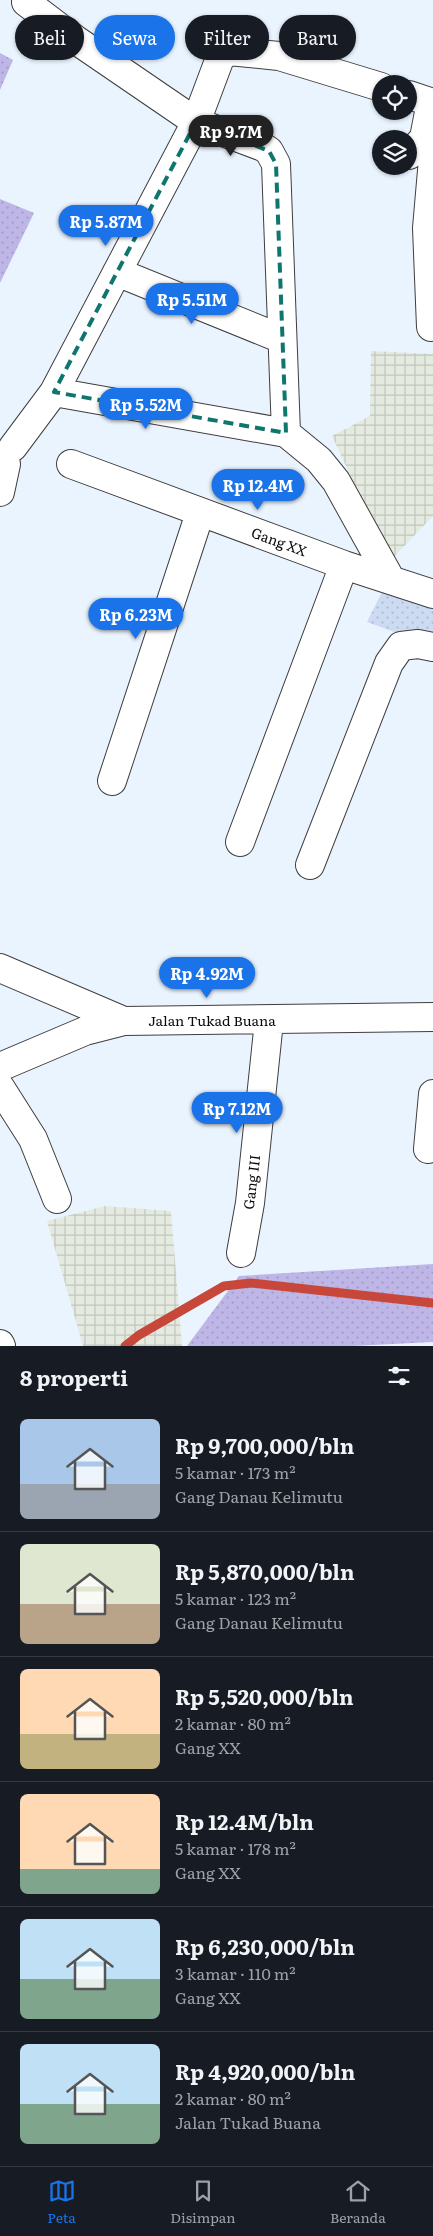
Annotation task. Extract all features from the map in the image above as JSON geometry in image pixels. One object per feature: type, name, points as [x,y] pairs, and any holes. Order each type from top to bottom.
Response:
[{"type":"street","points":[[25,1],[76,40],[196,122],[263,147],[273,156],[276,164],[286,433]]},
{"type":"street","points":[[0,492],[10,455],[54,392],[196,122],[220,58],[229,51],[279,56],[372,84]]},
{"type":"street","points":[[417,146],[424,138],[424,100]]},
{"type":"street","points":[[430,327],[427,228],[433,159]]},
{"type":"street","points":[[117,272],[282,339]]},
{"type":"street","points":[[54,392],[286,433],[319,460],[336,481],[391,580]]},
{"type":"street","name":"Gang XX","points":[[71,464],[344,565],[433,594]]},
{"type":"street","points":[[112,781],[200,513]]},
{"type":"street","points":[[240,842],[344,565]]},
{"type":"street","points":[[310,865],[389,663],[402,646],[418,644],[433,647]]},
{"type":"street","points":[[0,968],[124,1021]]},
{"type":"street","name":"Jalan Tukad Buana","points":[[0,1067],[85,1032],[124,1021],[433,1018]]},
{"type":"street","name":"Gang III","points":[[241,1253],[250,1204],[270,1021]]},
{"type":"street","points":[[0,1088],[33,1139],[57,1199]]},
{"type":"street","points":[[428,1149],[433,1094]]},
{"type":"highlighted area","points":[[196,122],[269,151],[276,164],[286,433],[54,392]]},
{"type":"shaded area","points":[[0,53],[13,60],[0,90]]},
{"type":"shaded area","points":[[0,199],[34,213],[0,283]]},
{"type":"shaded area","points":[[371,351],[433,354],[433,516],[390,561],[332,436],[370,416]]},
{"type":"shaded area","points":[[384,588],[433,602],[433,646],[367,622]]},
{"type":"shaded area","points":[[105,1206],[171,1211],[182,1346],[83,1346],[47,1221]]},
{"type":"shaded area","points":[[433,1264],[433,1342],[353,1346],[187,1346],[239,1276]]},
{"type":"waterway","points":[[125,1346],[139,1335],[224,1286],[251,1283],[433,1303]]}]
